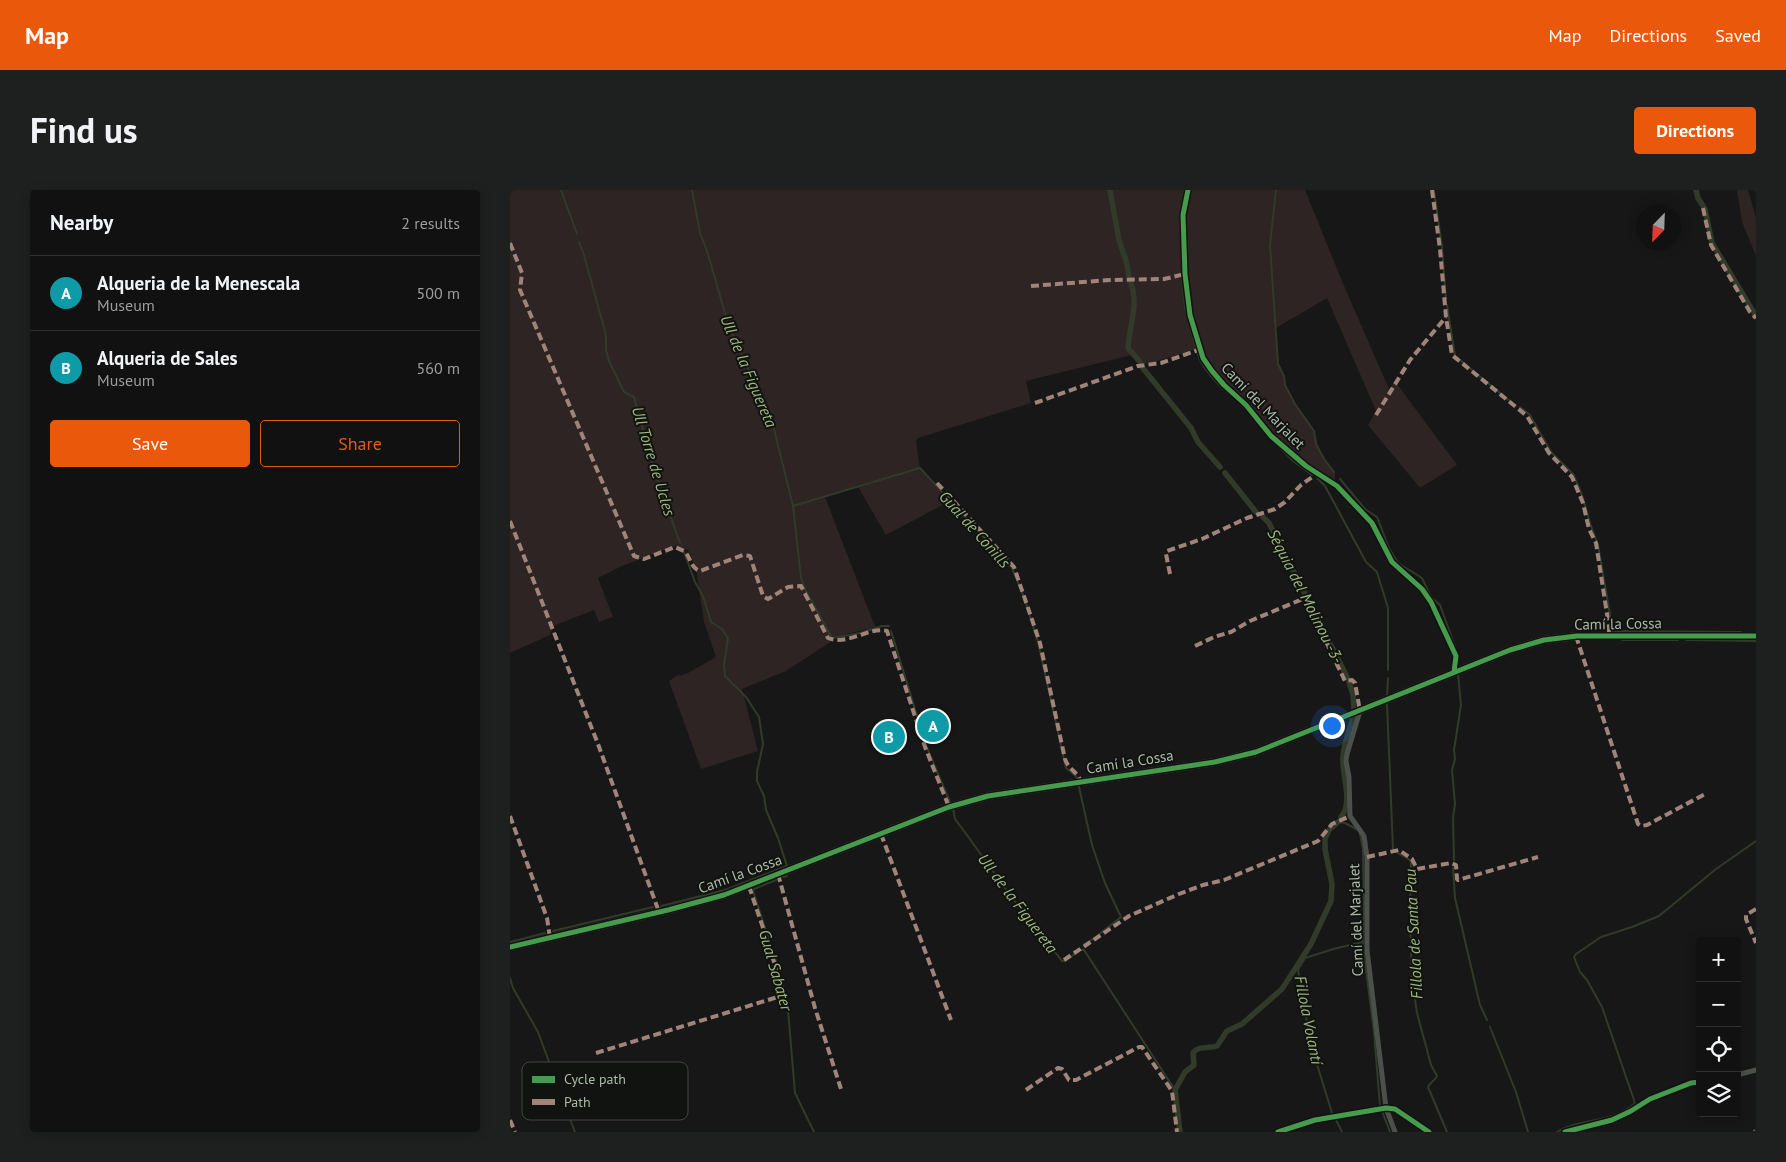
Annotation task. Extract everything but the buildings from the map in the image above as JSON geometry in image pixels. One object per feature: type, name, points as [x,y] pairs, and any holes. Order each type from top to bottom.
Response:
[{"type":"street","name":"Camí del Marjalet","points":[[1188,190],[1183,215],[1185,274],[1190,315],[1203,358],[1212,371],[1246,405],[1271,436],[1306,466],[1337,486],[1372,523],[1392,562],[1422,589],[1431,602],[1456,656],[1454,672]]},
{"type":"street","name":"Camí la Cossa","points":[[510,947],[724,895],[949,807],[994,795],[1244,756],[1269,748],[1510,650],[1544,640],[1577,636],[1756,636]]},
{"type":"street","name":"Camí del Marjalet","points":[[1360,711],[1346,761],[1349,777],[1350,816],[1364,836],[1367,858],[1367,950],[1386,1108],[1395,1132]]},
{"type":"street","points":[[1741,1074],[1756,1070]]},
{"type":"street","points":[[1565,1132],[1612,1120],[1650,1099],[1696,1082]]},
{"type":"street","points":[[1278,1132],[1315,1120],[1386,1108],[1395,1109],[1429,1132]]},
{"type":"shaded area","points":[[510,190],[1187,190],[1183,215],[1190,316],[1200,348],[1154,362],[1140,364],[1132,355],[1026,381],[1031,403],[918,438],[916,441],[920,469],[950,501],[886,535],[858,487],[825,497],[876,627],[834,637],[829,643],[786,671],[742,689],[758,751],[701,769],[669,681],[679,674],[680,676],[688,673],[716,657],[704,622],[696,568],[688,550],[674,546],[622,566],[598,578],[613,617],[599,622],[594,610],[553,626],[550,635],[510,653]]},
{"type":"shaded area","points":[[1189,190],[1305,190],[1389,389],[1395,381],[1457,465],[1420,488],[1368,425],[1376,411],[1327,298],[1276,328],[1279,364],[1285,377],[1285,384],[1294,402],[1315,432],[1317,444],[1324,459],[1335,472],[1335,484],[1271,435],[1225,384],[1204,357],[1191,315],[1185,274],[1184,215]]},
{"type":"shaded area","points":[[1737,190],[1748,190],[1756,218],[1756,256],[1742,222]]},
{"type":"waterway","points":[[561,190],[577,234]]},
{"type":"waterway","name":"Ull de la Figuereta","points":[[692,190],[700,233],[729,327],[772,421],[793,506],[801,578],[805,589],[832,638],[889,626]]},
{"type":"waterway","name":"Séquia del Molinou -3-","points":[[1110,190],[1119,240],[1129,277]]},
{"type":"waterway","points":[[1182,273],[1180,214],[1185,190]]},
{"type":"waterway","points":[[1276,190],[1270,245],[1278,364],[1284,376],[1285,385],[1295,404],[1314,431],[1316,444],[1334,472]]},
{"type":"waterway","points":[[1434,190],[1442,247],[1446,299]]},
{"type":"waterway","points":[[1696,190],[1698,198],[1705,209],[1712,243],[1756,316]]},
{"type":"waterway","name":"Ull Torre de Ucles","points":[[579,242],[606,335],[606,350],[609,361],[624,392],[634,397],[655,472],[680,543]]},
{"type":"waterway","points":[[1182,276],[1185,308],[1196,349]]},
{"type":"waterway","name":"Séquia del Molinou -3-","points":[[1131,284],[1134,308],[1128,348],[1140,362]]},
{"type":"waterway","points":[[1447,305],[1455,356],[1511,402]]},
{"type":"waterway","points":[[1197,352],[1203,366],[1213,379],[1237,400]]},
{"type":"waterway","name":"Séquia del Molinou -3-","points":[[1142,367],[1191,428],[1198,442],[1220,467]]},
{"type":"waterway","points":[[1242,405],[1254,418]]},
{"type":"waterway","points":[[1520,407],[1530,415],[1551,452],[1573,474],[1582,495],[1598,545],[1613,632]]},
{"type":"waterway","points":[[1271,439],[1292,460],[1312,475]]},
{"type":"waterway","name":"Gual de Conills","points":[[793,506],[920,468],[1012,568],[1025,600],[1038,642],[1066,768],[1077,779]]},
{"type":"waterway","name":"Séquia del Molinou -3-","points":[[1225,473],[1256,512]]},
{"type":"waterway","points":[[1317,478],[1325,486],[1366,562],[1377,572],[1388,608],[1388,670]]},
{"type":"waterway","points":[[1340,479],[1365,509],[1377,517],[1389,548],[1398,563],[1422,578],[1431,597],[1440,605],[1458,655]]},
{"type":"waterway","name":"Séquia del Molinou -3-","points":[[1263,517],[1269,523],[1347,677]]},
{"type":"waterway","name":"Ull Torre de Ucles","points":[[661,906],[725,890],[787,866],[766,810],[764,796],[757,781],[763,744],[759,717],[746,697],[725,676],[724,664],[728,638],[722,629],[711,622],[703,596],[695,582],[684,552]]},
{"type":"waterway","name":"Ull de la Figuereta","points":[[891,631],[926,745],[950,802]]},
{"type":"waterway","points":[[1613,631],[1741,632]]},
{"type":"waterway","points":[[1622,640],[1678,640]]},
{"type":"waterway","points":[[1686,640],[1756,641]]},
{"type":"waterway","points":[[1454,860],[1453,818],[1455,804],[1452,770],[1461,705],[1458,674]]},
{"type":"waterway","points":[[1387,697],[1388,678]]},
{"type":"waterway","name":"Séquia del Molinou -3-","points":[[1349,682],[1353,695],[1354,710]]},
{"type":"waterway","name":"Fillola de Santa Pau","points":[[1387,704],[1393,849]]},
{"type":"waterway","name":"Séquia del Molinou -3-","points":[[1341,817],[1347,804],[1343,763],[1344,751],[1353,718]]},
{"type":"waterway","name":"Gual de Conills","points":[[1079,787],[1092,845],[1105,883],[1121,917],[1084,944]]},
{"type":"waterway","name":"Ull de la Figuereta","points":[[953,809],[955,819],[1013,899],[1062,961],[1065,961],[1080,950],[1084,950],[1175,1090]]},
{"type":"waterway","points":[[1337,822],[1345,823],[1356,829]]},
{"type":"waterway","name":"Séquia del Molinou -3-","points":[[1180,1132],[1175,1090],[1185,1072],[1194,1065],[1193,1053],[1201,1048],[1217,1046],[1227,1031],[1242,1024],[1282,989],[1311,944],[1331,901],[1332,884],[1325,849],[1325,839],[1329,830],[1338,822]]},
{"type":"waterway","points":[[1360,834],[1363,849],[1363,947],[1374,1032],[1380,1106]]},
{"type":"waterway","points":[[1557,1132],[1566,1127],[1617,1114],[1627,1110],[1635,1103],[1602,1007],[1587,980],[1580,972],[1574,957],[1576,954],[1601,937],[1659,916],[1716,869],[1756,841]]},
{"type":"waterway","name":"Fillola de Santa Pau","points":[[1396,852],[1410,860],[1411,863],[1412,978],[1417,1013],[1431,1065],[1437,1076],[1428,1087],[1447,1132]]},
{"type":"waterway","points":[[1453,868],[1455,898],[1480,1005],[1487,1020]]},
{"type":"waterway","name":"Gual Sabater","points":[[783,877],[787,876]]},
{"type":"waterway","name":"Gual Sabater","points":[[776,880],[753,891],[779,970],[788,1010],[795,1093],[814,1132]]},
{"type":"waterway","name":"Ull Torre de Ucles","points":[[553,931],[653,907]]},
{"type":"waterway","name":"Ull Torre de Ucles","points":[[510,942],[545,933]]},
{"type":"waterway","name":"Fillola Volantí","points":[[1332,1113],[1311,1045],[1298,970],[1305,958],[1363,942]]},
{"type":"waterway","name":"Ull Torre de Ucles","points":[[510,978],[513,988],[538,1032],[549,1062]]},
{"type":"waterway","points":[[1490,1027],[1516,1092],[1528,1132]]},
{"type":"waterway","points":[[1382,1111],[1390,1132]]},
{"type":"waterway","name":"Ull Torre de Ucles","points":[[570,1120],[575,1132]]},
{"type":"waterway","name":"Fillola Volantí","points":[[1336,1120],[1342,1132]]},
{"type":"marked path","points":[[1432,190],[1452,355],[1527,416],[1549,453],[1572,477],[1583,503],[1589,529],[1596,543],[1609,636]]},
{"type":"marked path","points":[[1703,208],[1711,245],[1750,312],[1756,318]]},
{"type":"marked path","points":[[510,243],[522,273],[520,290],[634,556],[644,559],[675,547],[684,551],[692,565],[700,571],[743,555],[750,556],[763,596],[768,599],[788,587],[801,586],[828,638],[843,640],[873,631],[887,631],[925,747],[949,807]]},
{"type":"marked path","points":[[1031,286],[1110,280],[1164,279],[1185,274]]},
{"type":"marked path","points":[[1376,415],[1410,360],[1446,317]]},
{"type":"marked path","points":[[1035,403],[1138,366],[1161,363],[1201,349]]},
{"type":"marked path","points":[[1170,574],[1167,551],[1202,539],[1247,518],[1275,509],[1285,502],[1301,485],[1318,473]]},
{"type":"marked path","points":[[937,483],[1014,567],[1040,643],[1065,759],[1081,782]]},
{"type":"marked path","points":[[510,521],[598,744],[659,912]]},
{"type":"marked path","points":[[1195,646],[1214,637],[1231,632],[1250,621],[1305,598],[1345,681],[1352,680],[1355,683],[1360,711]]},
{"type":"marked path","points":[[1576,636],[1638,824],[1641,826],[1647,825],[1707,793]]},
{"type":"marked path","points":[[510,816],[547,918],[550,938]]},
{"type":"marked path","points":[[1064,960],[1129,916],[1179,894],[1224,880],[1318,841],[1332,824],[1350,816]]},
{"type":"marked path","points":[[881,834],[951,1020]]},
{"type":"marked path","points":[[1367,857],[1399,850],[1412,859],[1417,869],[1451,863],[1456,865],[1458,880],[1538,857]]},
{"type":"marked path","points":[[778,874],[815,1008],[841,1089]]},
{"type":"marked path","points":[[596,1053],[781,996],[774,960],[749,886]]},
{"type":"marked path","points":[[1756,909],[1746,915],[1756,943]]},
{"type":"marked path","points":[[1026,1090],[1058,1068],[1062,1069],[1069,1080],[1076,1080],[1142,1047],[1172,1091],[1177,1132]]},
{"type":"marked path","points":[[510,1120],[515,1132]]},
{"type":"cycle path","points":[[1188,190],[1183,215],[1185,274],[1190,315],[1203,358],[1224,385],[1246,405],[1271,436],[1306,466],[1337,486],[1372,523],[1392,562],[1422,589],[1431,602],[1456,656],[1454,672]]},
{"type":"cycle path","points":[[510,947],[724,895],[949,807],[988,796],[1215,762],[1256,752],[1510,650],[1544,640],[1577,636],[1756,636]]},
{"type":"cycle path","points":[[1565,1132],[1612,1120],[1650,1099],[1696,1082]]},
{"type":"cycle path","points":[[1278,1132],[1315,1120],[1386,1108],[1395,1109],[1429,1132]]},
{"type":"place","name":"Alqueria de la Menescala","points":[[933,726]]},
{"type":"place","name":"Alqueria de Sales","points":[[889,737]]}]
